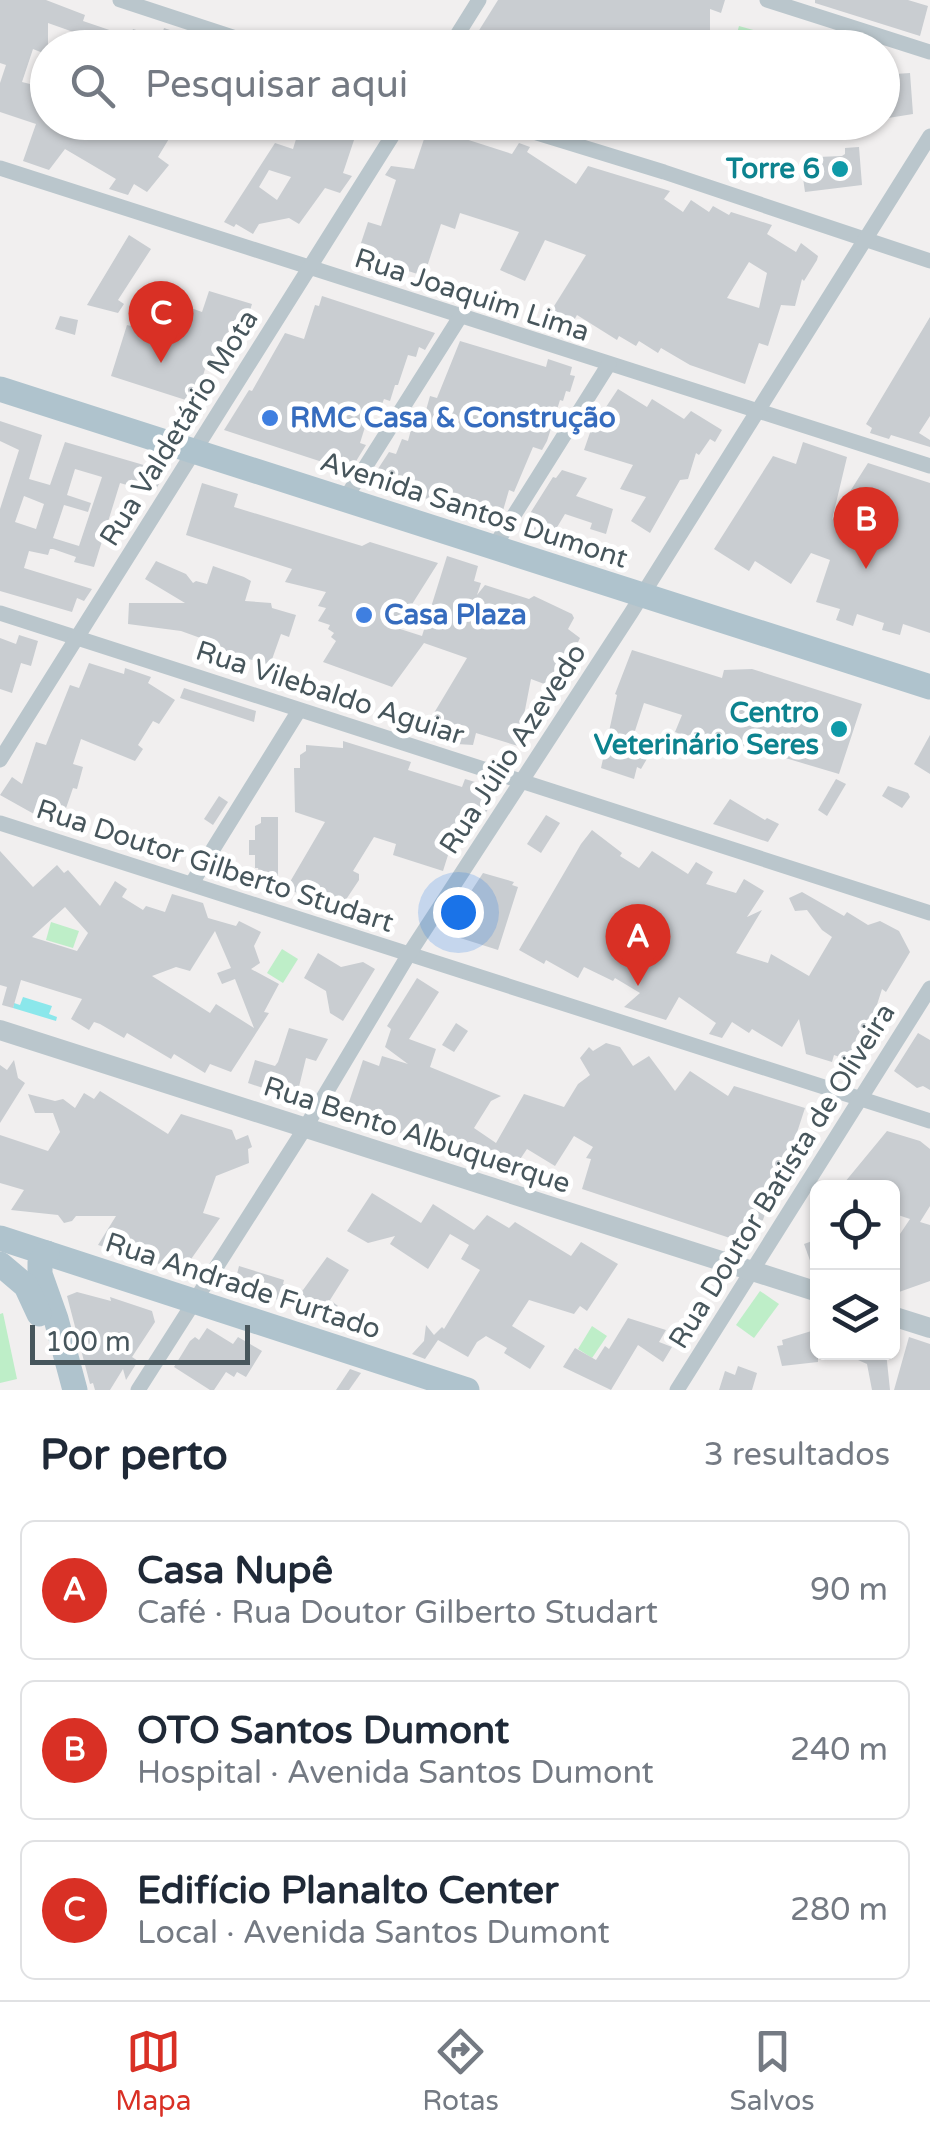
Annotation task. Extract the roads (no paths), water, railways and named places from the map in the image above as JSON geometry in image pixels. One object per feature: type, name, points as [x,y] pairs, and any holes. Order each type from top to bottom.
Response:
[{"type":"main road","name":"Avenida Santos Dumont","points":[[0,389],[930,687]]},
{"type":"main road","name":"Rua Andrade Furtado","points":[[0,1238],[195,1300],[410,1382],[468,1390]]},
{"type":"main road","points":[[47,1254],[40,1262],[40,1274],[75,1390]]},
{"type":"main road","points":[[0,1264],[18,1278],[32,1298],[56,1377]]},
{"type":"main road","points":[[56,1319],[56,1377]]},
{"type":"street","points":[[120,0],[211,30]]},
{"type":"street","points":[[460,30],[479,0]]},
{"type":"street","points":[[767,0],[861,30]]},
{"type":"street","points":[[900,42],[930,52]]},
{"type":"street","name":"Rua Júlio Azevedo","points":[[138,1390],[305,1128],[409,954],[930,136]]},
{"type":"street","name":"Rua Valdetário Mota","points":[[0,760],[390,140]]},
{"type":"street","points":[[560,140],[930,261]]},
{"type":"street","name":"Rua Joaquim Lima","points":[[0,168],[930,466]]},
{"type":"street","points":[[345,499],[460,317]]},
{"type":"street","points":[[494,547],[609,364]]},
{"type":"street","name":"Rua Vilebaldo Aguiar","points":[[0,613],[930,913]]},
{"type":"street","points":[[192,883],[298,712]]},
{"type":"street","name":"Rua Doutor Gilberto Studart","points":[[0,823],[930,1120]]},
{"type":"street","name":"Rua Doutor Batista de Oliveira","points":[[677,1390],[930,988]]},
{"type":"street","name":"Rua Bento Albuquerque","points":[[0,1030],[810,1289]]},
{"type":"street","points":[[900,1319],[930,1328]]},
{"type":"water","points":[[23,997],[52,1006],[49,1014],[57,1017],[56,1021],[13,1008],[14,1003],[20,1005]]},
{"type":"place","name":"Torre 6","points":[[840,169]]},
{"type":"place","name":"Edifício Planalto Center","points":[[161,363]]},
{"type":"place","name":"RMC Casa & Construção","points":[[270,418]]},
{"type":"place","name":"OTO Santos Dumont","points":[[866,569]]},
{"type":"place","name":"Casa Plaza","points":[[364,615]]},
{"type":"place","name":"Centro Veterinário Seres","points":[[839,729]]},
{"type":"place","name":"Casa Nupê","points":[[638,986]]}]
